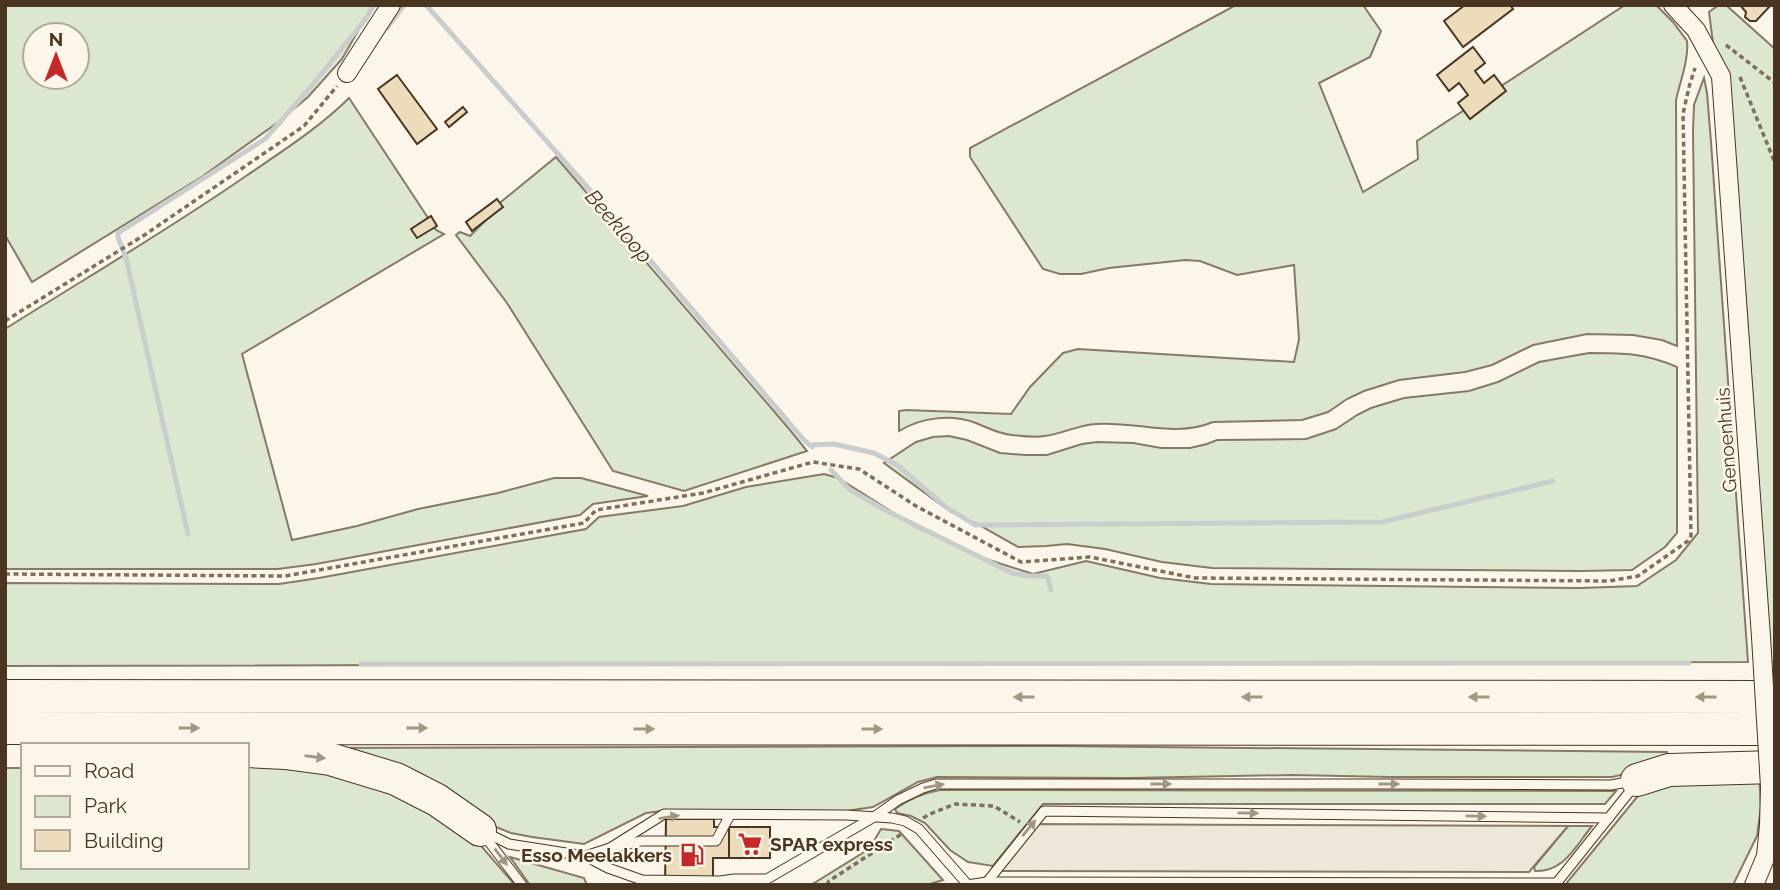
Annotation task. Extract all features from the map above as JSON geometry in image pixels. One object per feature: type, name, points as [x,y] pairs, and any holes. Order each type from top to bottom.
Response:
[{"type":"highway","points":[[5,696],[1775,697]]},
{"type":"highway","points":[[5,727],[1775,729]]},
{"type":"highway","points":[[48,728],[131,743]]},
{"type":"highway","points":[[248,751],[330,759],[396,779],[437,800],[480,830]]},
{"type":"highway","points":[[1637,780],[1670,770],[1772,777]]},
{"type":"street","points":[[347,73],[391,5]]},
{"type":"street","name":"Genoenhuis","points":[[1673,5],[1700,37],[1721,76],[1772,777],[1770,861],[1754,885]]},
{"type":"lane","points":[[480,830],[509,844],[586,856],[608,868],[642,880],[767,879],[874,817],[898,800],[936,784],[1611,785],[1637,780]]},
{"type":"lane","points":[[610,848],[664,814],[874,817],[905,821],[919,829],[968,885],[987,881],[1556,884],[1637,780]]},
{"type":"lane","points":[[987,881],[1044,811],[1609,818]]},
{"type":"lane","points":[[586,856],[641,841],[716,841],[730,815]]},
{"type":"lane","points":[[480,830],[522,885]]},
{"type":"path","points":[[5,574],[285,576],[584,523],[596,510],[703,493],[813,462],[859,470],[916,506],[1021,562],[1090,557],[1195,578],[1609,581],[1639,576],[1688,541],[1691,536],[1683,114],[1700,37],[1727,46],[1775,83]]},
{"type":"path","points":[[1727,46],[1732,58]]},
{"type":"path","points":[[1737,69],[1775,163]]},
{"type":"path","points":[[5,321],[146,234],[304,126],[347,73]]},
{"type":"green space","points":[[5,5],[373,5],[342,59],[308,97],[277,123],[203,176],[32,282],[5,235]]},
{"type":"green space","points":[[1236,5],[1363,5],[1381,31],[1370,57],[1319,83],[1363,192],[1418,159],[1417,141],[1625,5],[1656,5],[1687,41],[1676,100],[1677,346],[1662,340],[1633,335],[1587,334],[1533,345],[1492,365],[1465,372],[1399,380],[1364,391],[1328,412],[1302,420],[1213,422],[1184,429],[1096,424],[1032,437],[1003,433],[957,418],[937,418],[899,431],[899,411],[1011,414],[1030,387],[1063,353],[1078,349],[1294,362],[1299,339],[1294,265],[1237,275],[1200,261],[1185,260],[1109,268],[1081,274],[1060,274],[1043,269],[970,157],[970,148]]},
{"type":"green space","points":[[1719,5],[1726,5],[1775,49],[1775,662],[1771,662],[1745,289],[1709,12]]},
{"type":"green space","points":[[1704,78],[1711,142],[1748,662],[5,666],[5,583],[279,584],[586,529],[599,517],[683,506],[746,487],[824,474],[838,478],[916,527],[983,558],[1033,574],[1086,561],[1160,578],[1211,584],[1580,588],[1637,586],[1676,560],[1698,533],[1693,131],[1694,105]]},
{"type":"green space","points":[[349,98],[436,230],[444,234],[242,354],[292,540],[554,478],[581,478],[648,496],[593,504],[580,515],[278,569],[5,569],[5,329],[217,196],[299,139]]},
{"type":"green space","points":[[556,157],[807,451],[684,491],[613,471],[507,303],[456,235],[460,232],[470,236],[486,220],[485,215]]},
{"type":"green space","points":[[1589,353],[1634,355],[1677,367],[1677,533],[1665,547],[1632,570],[1212,568],[1162,562],[1105,549],[1067,544],[1018,547],[951,512],[884,463],[916,442],[949,436],[1000,453],[1025,455],[1047,455],[1097,442],[1190,448],[1217,440],[1306,439],[1336,429],[1371,408],[1404,398],[1469,391],[1498,382],[1539,362]]},
{"type":"green space","points":[[1054,746],[1667,752],[1668,764],[1612,777],[937,777],[918,782],[873,807],[846,811],[646,813],[584,844],[511,833],[301,748]]},
{"type":"green space","points":[[248,761],[394,785],[476,840],[515,885],[5,885],[5,768],[21,768],[21,869],[248,869]]},
{"type":"green space","points":[[1759,775],[1761,807],[1757,836],[1733,885],[1565,885],[1637,797],[1653,785]]},
{"type":"green space","points":[[940,790],[1616,791],[1605,804],[1043,804],[993,866],[968,862],[950,850],[925,823],[897,813],[895,809],[916,797]]},
{"type":"green space","points":[[1568,826],[1592,826],[1561,863],[1535,871],[1534,867]]},
{"type":"green space","points":[[881,829],[899,831],[943,880],[927,885],[811,885],[869,849]]},
{"type":"green space","points":[[510,857],[584,878],[587,885],[530,885]]},
{"type":"shaded area","points":[[1027,824],[1568,826],[1529,872],[991,871]]},
{"type":"building","points":[[1465,5],[1510,5],[1513,9],[1463,47],[1444,21]]},
{"type":"building","points":[[1740,5],[1771,5],[1756,21],[1750,21],[1745,17],[1746,12]]},
{"type":"building","points":[[1473,47],[1485,63],[1475,71],[1484,83],[1494,75],[1506,91],[1470,119],[1458,103],[1468,95],[1459,83],[1449,91],[1437,75]]},
{"type":"building","points":[[397,75],[437,129],[417,144],[378,89]]},
{"type":"building","points":[[463,107],[467,112],[449,127],[445,122]]},
{"type":"building","points":[[497,199],[503,207],[472,231],[466,222]]},
{"type":"building","points":[[431,216],[437,226],[417,238],[411,229]]},
{"type":"building","points":[[666,819],[714,819],[714,827],[729,827],[729,858],[713,858],[713,885],[665,885]]},
{"type":"building","points":[[729,827],[770,827],[770,858],[729,858]]},
{"type":"waterway","points":[[188,534],[126,258],[118,233],[265,139],[309,89],[374,5]]},
{"type":"waterway","points":[[387,28],[404,5]]},
{"type":"waterway","name":"Beekloop","points":[[426,5],[812,447]]},
{"type":"waterway","points":[[810,445],[834,444],[874,453],[897,465],[946,507],[975,525],[1382,522],[1553,481]]},
{"type":"waterway","name":"Beekloop","points":[[831,470],[849,489],[885,510],[1012,573],[1047,576],[1051,590]]},
{"type":"waterway","points":[[361,664],[1689,663]]},
{"type":"place","name":"SPAR express","points":[[750,844]]},
{"type":"place","name":"Esso Meelakkers","points":[[692,855]]}]
